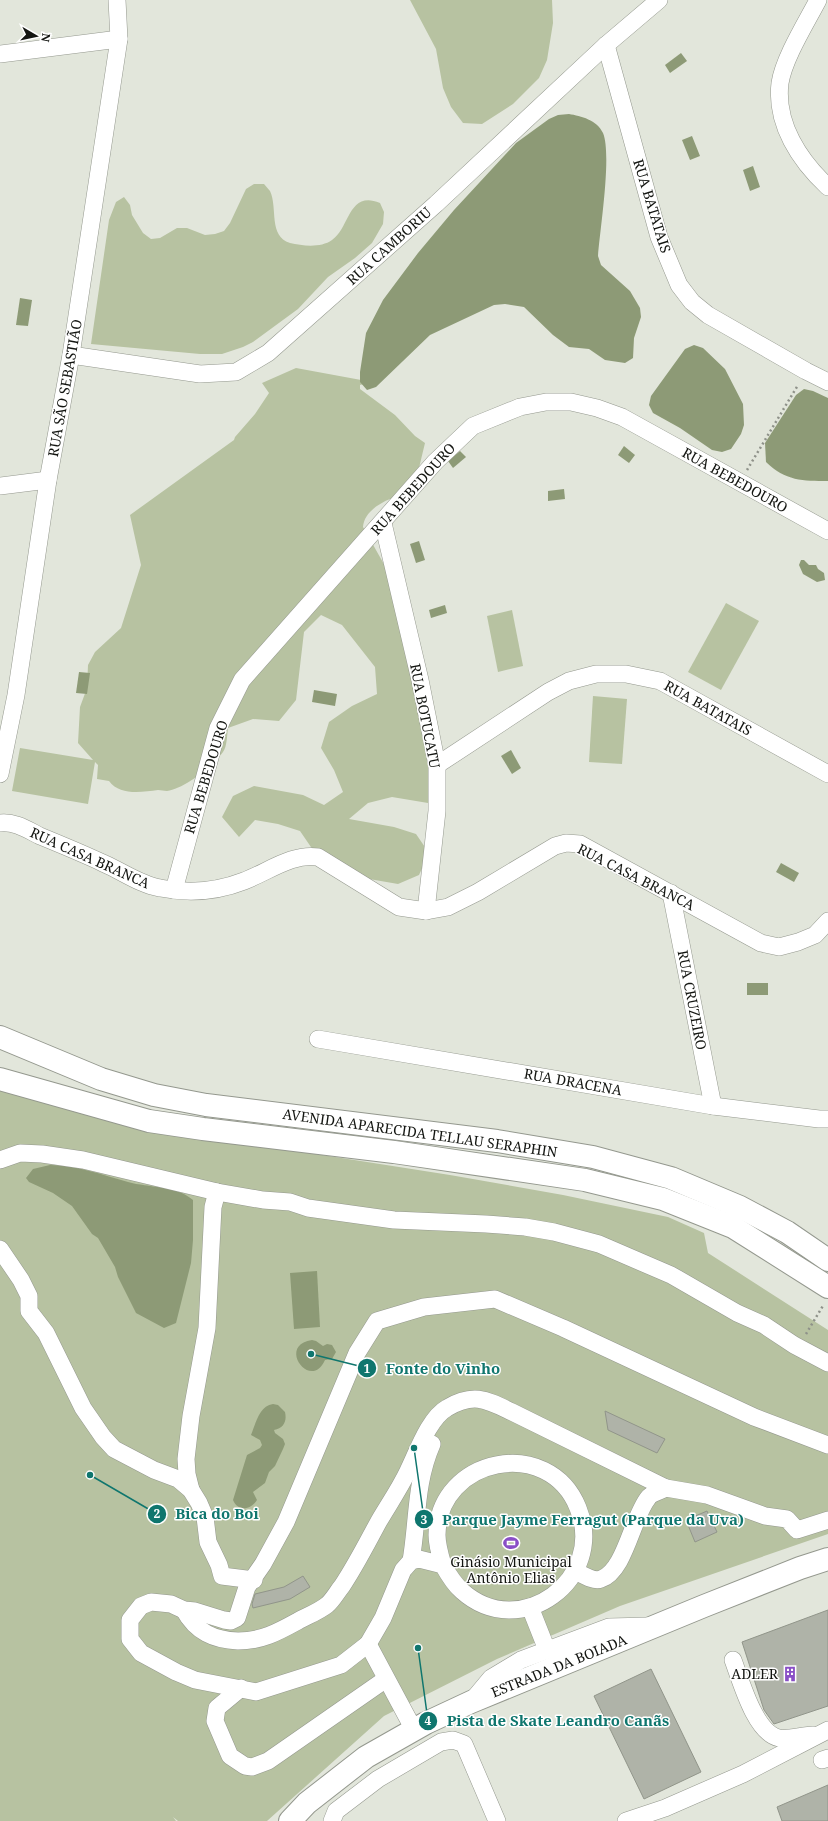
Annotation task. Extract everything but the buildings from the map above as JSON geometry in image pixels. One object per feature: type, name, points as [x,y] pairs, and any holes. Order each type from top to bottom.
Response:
[{"type":"main road","name":"AVENIDA APARECIDA TELLAU SERAPHIN","points":[[3,1035],[101,1078],[154,1095],[206,1105],[497,1141],[593,1157],[671,1178],[740,1207],[787,1232],[828,1260]]},
{"type":"main road","name":"AVENIDA APARECIDA TELLAU SERAPHIN","points":[[0,1079],[149,1121],[203,1130],[394,1152],[577,1179],[649,1196],[733,1227],[826,1295]]},
{"type":"main road","name":"ESTRADA DA BOIADA","points":[[290,1821],[307,1804],[366,1757],[414,1730],[471,1702],[800,1568],[828,1559]]},
{"type":"street","name":"RUA SÃO SEBASTIÃO","points":[[0,774],[8,696],[71,355],[119,39],[117,0]]},
{"type":"street","name":"RUA CAMBORIU","points":[[71,355],[200,374],[236,372],[268,352],[280,342],[436,204],[606,45],[659,0]]},
{"type":"street","points":[[818,0],[788,59],[780,83],[781,113],[789,139],[828,187]]},
{"type":"street","points":[[0,54],[119,39]]},
{"type":"street","name":"RUA BATATAIS","points":[[606,45],[659,237],[679,285],[692,302],[708,315],[828,382]]},
{"type":"street","name":"RUA BEBEDOURO","points":[[174,890],[218,728],[242,680],[382,523],[434,462],[473,426],[520,406],[546,402],[571,402],[597,408],[622,417],[828,531]]},
{"type":"street","points":[[0,486],[48,480]]},
{"type":"street","name":"RUA BOTUCATU","points":[[382,523],[420,680],[436,765],[437,811],[426,911]]},
{"type":"street","name":"RUA BATATAIS","points":[[436,765],[548,692],[569,681],[596,674],[626,674],[660,681],[828,774]]},
{"type":"street","name":"RUA CASA BRANCA","points":[[0,823],[17,825],[105,864],[136,880],[158,888],[188,892],[219,890],[245,881],[299,856],[309,855],[318,857],[399,907],[426,911],[448,907],[478,892],[555,846],[566,843],[580,844],[761,942],[779,947],[798,942],[815,935],[828,921]]},
{"type":"street","name":"RUA CRUZEIRO","points":[[671,893],[712,1106]]},
{"type":"street","name":"RUA DRACENA","points":[[318,1039],[712,1106],[828,1119]]},
{"type":"street","points":[[0,1160],[13,1155],[31,1153],[71,1158],[217,1192],[263,1200],[290,1202],[308,1208],[394,1220],[486,1224],[525,1227],[554,1232],[599,1244],[671,1275],[737,1313],[764,1325],[798,1347],[828,1363]]},
{"type":"street","points":[[217,1192],[213,1207],[207,1328],[191,1416],[186,1459],[187,1474],[191,1490],[205,1517],[208,1542],[219,1565],[222,1576],[254,1580]]},
{"type":"street","points":[[0,1249],[21,1280],[29,1296],[29,1311],[46,1334],[83,1408],[103,1437],[114,1449],[154,1470],[178,1480],[191,1490]]},
{"type":"street","points":[[443,1564],[419,1559],[411,1561],[402,1570],[383,1618],[368,1644],[341,1665],[256,1692],[195,1680],[150,1659],[141,1653],[130,1639],[130,1620],[141,1606],[151,1602],[161,1602],[184,1610],[195,1611],[231,1621],[237,1618],[247,1587],[254,1580],[286,1522],[357,1353],[377,1321],[424,1308],[495,1299],[563,1328],[754,1417],[828,1445]]},
{"type":"street","points":[[184,1610],[194,1624],[210,1636],[219,1639],[243,1641],[264,1638],[284,1630],[327,1605],[355,1567],[380,1520],[401,1486],[424,1435],[446,1408],[461,1401],[477,1398],[486,1400],[587,1448],[666,1488],[707,1495],[765,1516],[787,1519],[797,1530],[828,1520]]},
{"type":"street","points":[[411,1561],[418,1494],[426,1456],[446,1408]]},
{"type":"street","points":[[520,1463],[535,1466],[549,1473],[561,1482],[571,1494],[578,1507],[583,1523],[584,1540],[581,1556],[575,1572],[566,1585],[554,1596],[530,1607],[507,1610],[490,1607],[475,1601],[462,1591],[451,1579],[438,1550],[438,1527],[444,1505],[452,1491],[469,1476],[490,1465],[520,1463]]},
{"type":"street","points":[[575,1572],[592,1579],[600,1580],[608,1575],[620,1559],[634,1523],[648,1497],[666,1488]]},
{"type":"street","points":[[530,1607],[547,1650]]},
{"type":"street","points":[[471,1702],[491,1678],[521,1660],[609,1627],[656,1626]]},
{"type":"street","points":[[368,1644],[414,1730]]},
{"type":"street","points":[[734,1660],[748,1701],[761,1727],[779,1738],[824,1732]]},
{"type":"street","points":[[241,1688],[217,1708],[215,1721],[230,1756],[245,1766],[252,1767],[268,1761],[386,1679]]},
{"type":"street","points":[[626,1821],[665,1808],[743,1774],[824,1732]]},
{"type":"street","points":[[332,1821],[336,1811],[378,1779],[441,1742],[453,1740],[464,1744],[497,1821]]},
{"type":"path","points":[[740,482],[806,371]]},
{"type":"path","points":[[798,1347],[826,1295]]},
{"type":"shaded area","points":[[410,0],[552,0],[553,23],[547,60],[539,78],[513,104],[482,124],[463,123],[451,107],[443,88],[436,49]]},
{"type":"shaded area","points":[[681,53],[687,61],[670,73],[665,65]]},
{"type":"shaded area","points":[[569,114],[583,117],[593,122],[603,133],[605,143],[606,174],[598,256],[601,265],[630,291],[640,308],[641,317],[634,338],[633,358],[625,363],[605,360],[589,349],[569,347],[553,335],[524,307],[505,304],[494,305],[430,335],[376,387],[367,390],[360,382],[360,372],[366,333],[383,300],[418,253],[454,210],[516,143],[549,119],[558,115]]},
{"type":"shaded area","points":[[692,136],[700,156],[690,160],[682,140]]},
{"type":"shaded area","points":[[753,166],[760,187],[750,191],[743,170]]},
{"type":"shaded area","points":[[254,184],[264,184],[270,191],[276,228],[283,239],[290,243],[300,245],[317,245],[328,243],[338,234],[355,206],[369,200],[380,203],[384,212],[383,224],[372,243],[355,258],[328,277],[298,309],[253,342],[243,347],[222,354],[200,354],[91,344],[109,220],[116,202],[124,197],[130,205],[132,215],[143,233],[151,239],[160,238],[177,228],[187,228],[205,235],[215,234],[224,231],[230,223],[246,189]]},
{"type":"shaded area","points":[[20,298],[32,300],[28,326],[16,325]]},
{"type":"shaded area","points":[[694,345],[703,348],[725,369],[743,404],[744,425],[741,434],[731,449],[722,452],[712,450],[680,428],[653,413],[649,405],[651,396],[685,349]]},
{"type":"shaded area","points":[[296,368],[372,382],[360,385],[360,389],[395,415],[415,436],[425,443],[418,472],[391,505],[390,499],[369,513],[363,527],[385,566],[443,791],[428,803],[392,797],[368,803],[349,819],[394,827],[416,834],[429,853],[419,875],[398,884],[352,876],[313,850],[300,831],[278,824],[255,820],[239,837],[222,817],[233,796],[254,786],[303,795],[324,805],[343,792],[334,770],[321,748],[329,722],[352,706],[377,694],[375,667],[342,625],[321,615],[304,632],[296,700],[279,721],[253,719],[228,728],[226,744],[223,752],[198,776],[182,786],[167,791],[125,791],[114,786],[109,781],[97,779],[98,765],[95,762],[88,804],[12,791],[20,748],[93,760],[78,743],[80,707],[87,688],[88,665],[95,652],[121,628],[141,565],[130,515],[234,440],[255,414],[269,393],[262,383]]},
{"type":"shaded area","points":[[804,389],[813,391],[828,398],[828,481],[795,479],[780,473],[766,462],[765,443],[796,395]]},
{"type":"shaded area","points":[[624,446],[635,455],[629,463],[618,455]]},
{"type":"shaded area","points":[[460,451],[466,457],[453,468],[448,461]]},
{"type":"shaded area","points":[[564,489],[565,499],[548,501],[548,491]]},
{"type":"shaded area","points":[[419,541],[425,560],[416,563],[410,544]]},
{"type":"shaded area","points":[[801,560],[804,560],[809,565],[816,565],[818,569],[824,573],[825,580],[817,582],[803,574],[799,565]]},
{"type":"shaded area","points":[[726,603],[759,621],[721,690],[688,672]]},
{"type":"shaded area","points":[[445,605],[447,613],[431,618],[429,610]]},
{"type":"shaded area","points":[[512,610],[523,666],[498,672],[487,616]]},
{"type":"shaded area","points":[[79,672],[90,673],[87,694],[76,693]]},
{"type":"shaded area","points":[[314,690],[337,694],[335,706],[312,702]]},
{"type":"shaded area","points":[[593,696],[627,699],[622,764],[589,762]]},
{"type":"shaded area","points":[[511,750],[521,768],[512,774],[501,756]]},
{"type":"shaded area","points":[[781,863],[799,873],[794,882],[776,872]]},
{"type":"shaded area","points":[[747,983],[768,983],[768,995],[747,995]]},
{"type":"shaded area","points":[[0,1086],[168,1134],[316,1154],[450,1175],[563,1195],[668,1217],[704,1233],[708,1253],[828,1330],[828,1534],[620,1606],[497,1659],[384,1716],[267,1821],[178,1821],[173,1817],[176,1821],[0,1821]]},
{"type":"shaded area","points":[[50,1165],[60,1165],[80,1169],[136,1184],[170,1189],[186,1195],[193,1200],[193,1240],[191,1263],[176,1323],[164,1328],[136,1313],[118,1277],[115,1267],[98,1238],[92,1234],[72,1206],[53,1193],[29,1182],[26,1178],[33,1169]]},
{"type":"shaded area","points":[[317,1271],[320,1327],[294,1329],[290,1273]]},
{"type":"shaded area","points":[[312,1340],[323,1346],[327,1344],[332,1345],[336,1352],[332,1359],[325,1360],[319,1369],[312,1371],[305,1369],[300,1364],[297,1357],[297,1350],[302,1344]]},
{"type":"shaded area","points":[[268,1405],[278,1405],[285,1412],[286,1418],[284,1424],[280,1428],[274,1430],[275,1433],[283,1439],[285,1444],[275,1466],[269,1472],[265,1483],[253,1492],[257,1500],[248,1508],[241,1508],[235,1504],[233,1500],[247,1455],[260,1448],[262,1445],[260,1440],[251,1435],[256,1420],[261,1412]]},
{"type":"place","name":"Fonte do Vinho","points":[[311,1354]]},
{"type":"place","name":"Parque Jayme Ferragut (Parque da Uva)","points":[[414,1448]]},
{"type":"place","name":"Bica do Boi","points":[[90,1475]]},
{"type":"place","name":"Ginásio Municipal Antônio Elias","points":[[511,1543]]},
{"type":"place","name":"Pista de Skate Leandro Canãs","points":[[418,1648]]},
{"type":"place","name":"ADLER","points":[[790,1674]]}]
